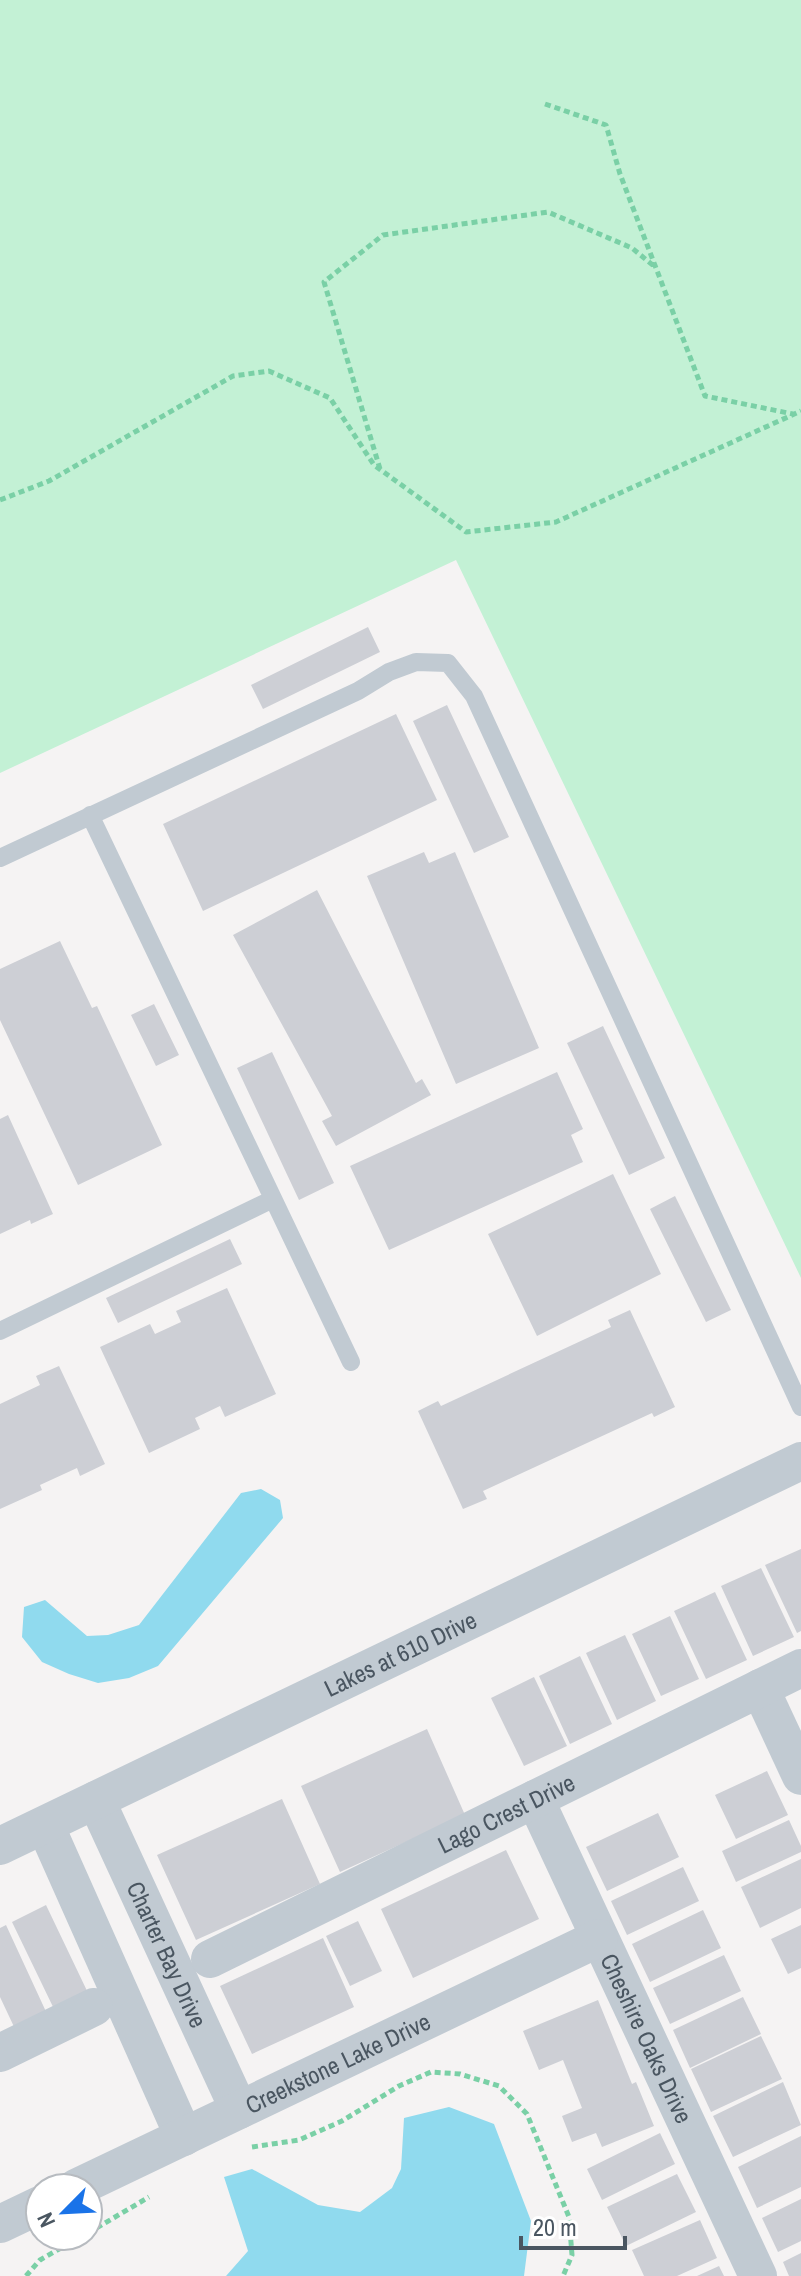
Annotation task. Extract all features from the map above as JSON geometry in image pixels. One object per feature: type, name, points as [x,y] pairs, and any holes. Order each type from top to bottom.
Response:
[{"type":"street","name":"Lakes at 610 Drive","points":[[0,1846],[801,1461]]},
{"type":"street","name":"Lago Crest Drive","points":[[210,1959],[801,1668]]},
{"type":"street","points":[[760,1688],[801,1776]]},
{"type":"street","name":"Cheshire Oaks Drive","points":[[535,1799],[758,2276]]},
{"type":"street","name":"Charter Bay Drive","points":[[96,1800],[239,2110]]},
{"type":"street","points":[[45,1825],[107,2000],[184,2137]]},
{"type":"street","name":"Creekstone Lake Drive","points":[[104,2175],[599,1938]]},
{"type":"street","points":[[0,2053],[174,1970]]},
{"type":"street","points":[[0,2224],[24,2213]]},
{"type":"lane","points":[[0,858],[358,691],[389,672],[416,662],[448,663],[474,696],[801,1407]]},
{"type":"lane","points":[[90,815],[351,1362]]},
{"type":"lane","points":[[0,1331],[273,1199]]},
{"type":"path","points":[[545,104],[606,125],[620,174],[705,396],[794,414]]},
{"type":"path","points":[[380,470],[324,282],[383,235],[548,212],[632,248],[655,267]]},
{"type":"path","points":[[0,500],[49,481],[233,376],[269,371],[330,398],[374,465],[466,532],[556,522],[801,411]]},
{"type":"path","points":[[247,2149],[261,2144],[299,2140],[342,2121],[399,2086],[431,2072],[460,2074],[499,2086],[527,2114],[569,2217],[572,2255],[563,2276]]},
{"type":"path","points":[[104,2223],[155,2193]]},
{"type":"path","points":[[26,2276],[40,2260],[54,2252]]},
{"type":"green space","points":[[0,0],[801,0],[801,1278],[456,560],[0,773]]},
{"type":"water","points":[[261,1489],[280,1500],[283,1518],[158,1666],[129,1678],[98,1683],[42,1662],[22,1637],[24,1607],[45,1600],[87,1636],[108,1635],[139,1625],[241,1493]]},
{"type":"water","points":[[449,2107],[494,2124],[531,2221],[524,2276],[226,2276],[248,2251],[224,2177],[252,2169],[318,2205],[360,2212],[392,2188],[401,2169],[404,2118]]},
{"type":"building","points":[[368,627],[380,652],[263,709],[251,685]]},
{"type":"building","points":[[447,705],[509,837],[474,853],[413,721]]},
{"type":"building","points":[[396,714],[437,800],[203,911],[163,824]]},
{"type":"building","points":[[424,852],[429,863],[455,852],[539,1048],[456,1084],[367,876]]},
{"type":"building","points":[[317,890],[416,1083],[422,1079],[431,1095],[336,1146],[322,1121],[332,1116],[233,935]]},
{"type":"building","points":[[60,941],[92,1008],[97,1006],[162,1145],[78,1185],[0,1020],[0,969]]},
{"type":"building","points":[[154,1004],[179,1055],[156,1066],[131,1015]]},
{"type":"building","points":[[603,1026],[665,1158],[629,1175],[567,1043]]},
{"type":"building","points":[[272,1052],[334,1183],[299,1200],[237,1068]]},
{"type":"building","points":[[557,1072],[583,1129],[571,1135],[583,1162],[389,1250],[350,1166]]},
{"type":"building","points":[[8,1115],[53,1214],[31,1224],[30,1220],[0,1234],[0,1119]]},
{"type":"building","points":[[613,1174],[661,1274],[537,1336],[488,1234]]},
{"type":"building","points":[[675,1196],[731,1310],[706,1322],[650,1209]]},
{"type":"building","points":[[230,1239],[242,1264],[118,1323],[106,1298]]},
{"type":"building","points":[[227,1288],[276,1394],[225,1417],[220,1406],[195,1418],[200,1429],[149,1453],[100,1347],[150,1324],[155,1334],[181,1322],[176,1311]]},
{"type":"building","points":[[630,1310],[675,1407],[654,1417],[652,1413],[483,1491],[487,1499],[463,1509],[418,1411],[438,1401],[441,1406],[611,1327],[608,1320]]},
{"type":"building","points":[[59,1366],[105,1464],[80,1476],[77,1468],[40,1485],[42,1490],[0,1509],[0,1404],[40,1385],[36,1376]]},
{"type":"building","points":[[801,1549],[801,1631],[797,1633],[765,1565]]},
{"type":"building","points":[[761,1568],[794,1637],[753,1656],[721,1586]]},
{"type":"building","points":[[715,1592],[747,1660],[706,1679],[674,1611]]},
{"type":"building","points":[[670,1616],[699,1679],[661,1696],[632,1634]]},
{"type":"building","points":[[625,1635],[656,1701],[617,1720],[586,1653]]},
{"type":"building","points":[[580,1656],[612,1724],[570,1744],[539,1676]]},
{"type":"building","points":[[534,1677],[567,1746],[524,1766],[491,1698]]},
{"type":"building","points":[[427,1729],[465,1815],[340,1872],[301,1786]]},
{"type":"building","points":[[767,1771],[788,1815],[736,1839],[715,1795]]},
{"type":"building","points":[[282,1799],[320,1884],[196,1940],[157,1855]]},
{"type":"building","points":[[658,1813],[679,1857],[607,1891],[586,1847]]},
{"type":"building","points":[[789,1820],[801,1852],[736,1882],[722,1851]]},
{"type":"building","points":[[506,1850],[539,1919],[413,1978],[381,1909]]},
{"type":"building","points":[[801,1859],[801,1908],[760,1928],[741,1887]]},
{"type":"building","points":[[683,1867],[699,1901],[627,1935],[611,1901]]},
{"type":"building","points":[[46,1905],[89,1995],[55,2011],[12,1922]]},
{"type":"building","points":[[703,1910],[721,1948],[650,1982],[632,1944]]},
{"type":"building","points":[[358,1921],[382,1971],[350,1986],[326,1936]]},
{"type":"building","points":[[6,1925],[48,2016],[16,2031],[0,1997],[0,1928]]},
{"type":"building","points":[[801,1925],[801,1968],[788,1974],[771,1939]]},
{"type":"building","points":[[323,1938],[354,2007],[252,2054],[220,1986]]},
{"type":"building","points":[[724,1955],[741,1991],[670,2024],[653,1988]]},
{"type":"building","points":[[743,1997],[761,2034],[690,2068],[673,2030]]},
{"type":"building","points":[[598,2000],[632,2084],[636,2082],[654,2126],[602,2147],[596,2133],[572,2142],[562,2116],[582,2108],[563,2060],[539,2070],[523,2031]]},
{"type":"building","points":[[761,2036],[782,2079],[711,2112],[691,2069]]},
{"type":"building","points":[[783,2082],[801,2125],[733,2157],[713,2116]]},
{"type":"building","points":[[660,2133],[675,2164],[602,2200],[587,2169]]},
{"type":"building","points":[[801,2136],[801,2187],[757,2208],[738,2167]]},
{"type":"building","points":[[677,2174],[696,2212],[626,2246],[607,2207]]},
{"type":"building","points":[[801,2199],[801,2241],[778,2252],[762,2218]]},
{"type":"building","points":[[700,2220],[717,2258],[677,2276],[644,2276],[632,2250]]},
{"type":"building","points":[[801,2253],[801,2276],[789,2276],[783,2262]]},
{"type":"building","points":[[719,2266],[724,2276],[697,2276]]}]
